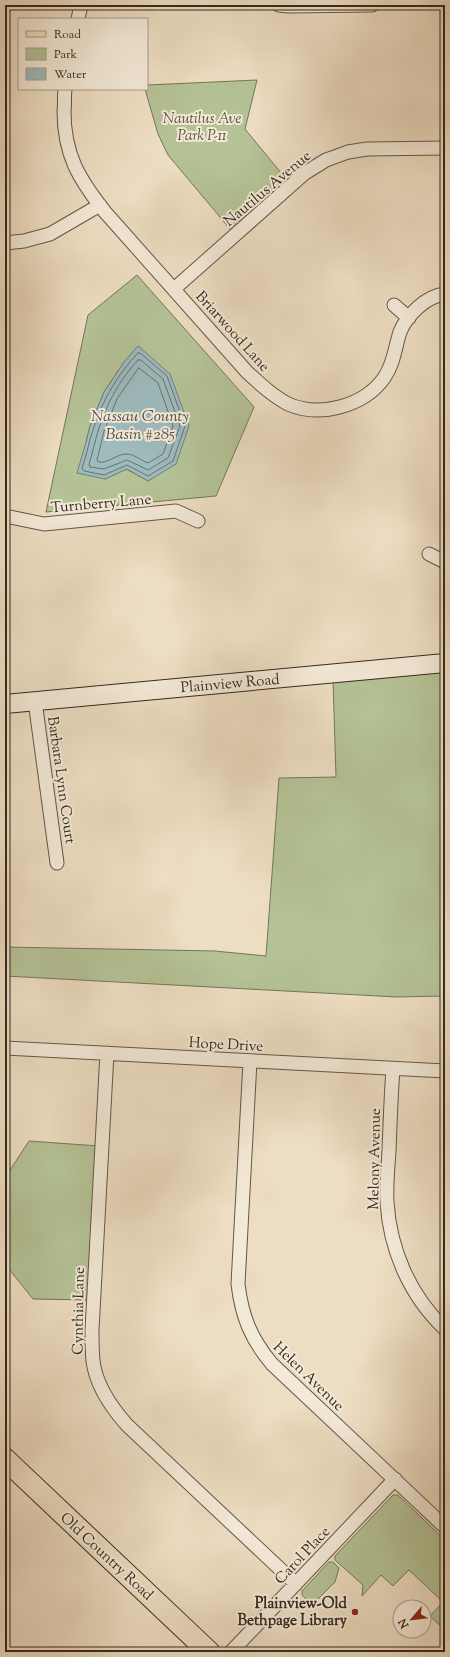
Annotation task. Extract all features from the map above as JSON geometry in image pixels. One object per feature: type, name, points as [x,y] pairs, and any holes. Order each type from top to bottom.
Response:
[{"type":"main road","name":"Plainview Road","points":[[8,702],[35,701],[445,663]]},
{"type":"main road","name":"Old Country Road","points":[[5,1459],[209,1652]]},
{"type":"street","points":[[78,18],[81,5]]},
{"type":"street","points":[[279,5],[372,5]]},
{"type":"street","name":"Briarwood Lane","points":[[65,90],[64,130],[71,158],[86,188],[247,372],[263,388],[289,404],[311,409],[329,409],[345,406],[370,393],[391,366],[401,331],[409,318],[421,305],[445,294]]},
{"type":"street","name":"Nautilus Avenue","points":[[174,289],[305,173],[326,160],[348,152],[367,149],[445,148]]},
{"type":"street","points":[[5,243],[24,241],[50,234],[100,205]]},
{"type":"street","points":[[394,305],[409,318]]},
{"type":"street","name":"Turnberry Lane","points":[[5,516],[44,524],[176,511],[198,521]]},
{"type":"street","points":[[429,554],[445,562]]},
{"type":"street","name":"Barbara Lynn Court","points":[[35,701],[57,863]]},
{"type":"street","name":"Hope Drive","points":[[5,1048],[445,1071]]},
{"type":"street","name":"Cynthia Lane","points":[[107,1053],[92,1330],[93,1363],[99,1385],[114,1411],[296,1584]]},
{"type":"street","name":"Helen Avenue","points":[[250,1061],[238,1284],[240,1303],[247,1326],[260,1350],[272,1364],[445,1527]]},
{"type":"street","name":"Melony Avenue","points":[[393,1069],[387,1201],[389,1225],[394,1244],[408,1280],[426,1309],[445,1329]]},
{"type":"street","name":"Carol Place","points":[[231,1652],[395,1479]]},
{"type":"green space","name":"Nautilus Ave Park P-11","points":[[257,80],[245,129],[291,185],[235,235],[168,155],[158,134],[145,90],[148,90],[148,85]]},
{"type":"green space","points":[[137,275],[254,407],[216,496],[46,512],[88,315]],"holes":[[[139,346],[148,481],[126,469],[105,479],[86,442],[90,426],[104,392],[124,362]]]},
{"type":"green space","points":[[445,670],[445,996],[397,997],[5,976],[5,947],[215,951],[266,956],[279,778],[336,777],[333,680]]},
{"type":"green space","points":[[29,1141],[99,1146],[90,1300],[33,1299],[5,1264],[5,1178]]},
{"type":"green space","points":[[393,1495],[398,1495],[445,1540],[445,1630],[432,1618],[432,1614],[443,1602],[409,1570],[393,1586],[381,1575],[362,1596],[363,1585],[335,1560],[335,1556]]},
{"type":"green space","points":[[329,1562],[333,1562],[339,1568],[335,1582],[312,1605],[302,1595],[302,1591]]},
{"type":"water","name":"Nassau County Basin #285","points":[[138,346],[170,374],[189,426],[176,464],[148,481],[127,469],[105,479],[77,473],[90,426],[104,392],[124,362]]},
{"type":"place","name":"Plainview-Old Bethpage Library","points":[[355,1612]]}]
